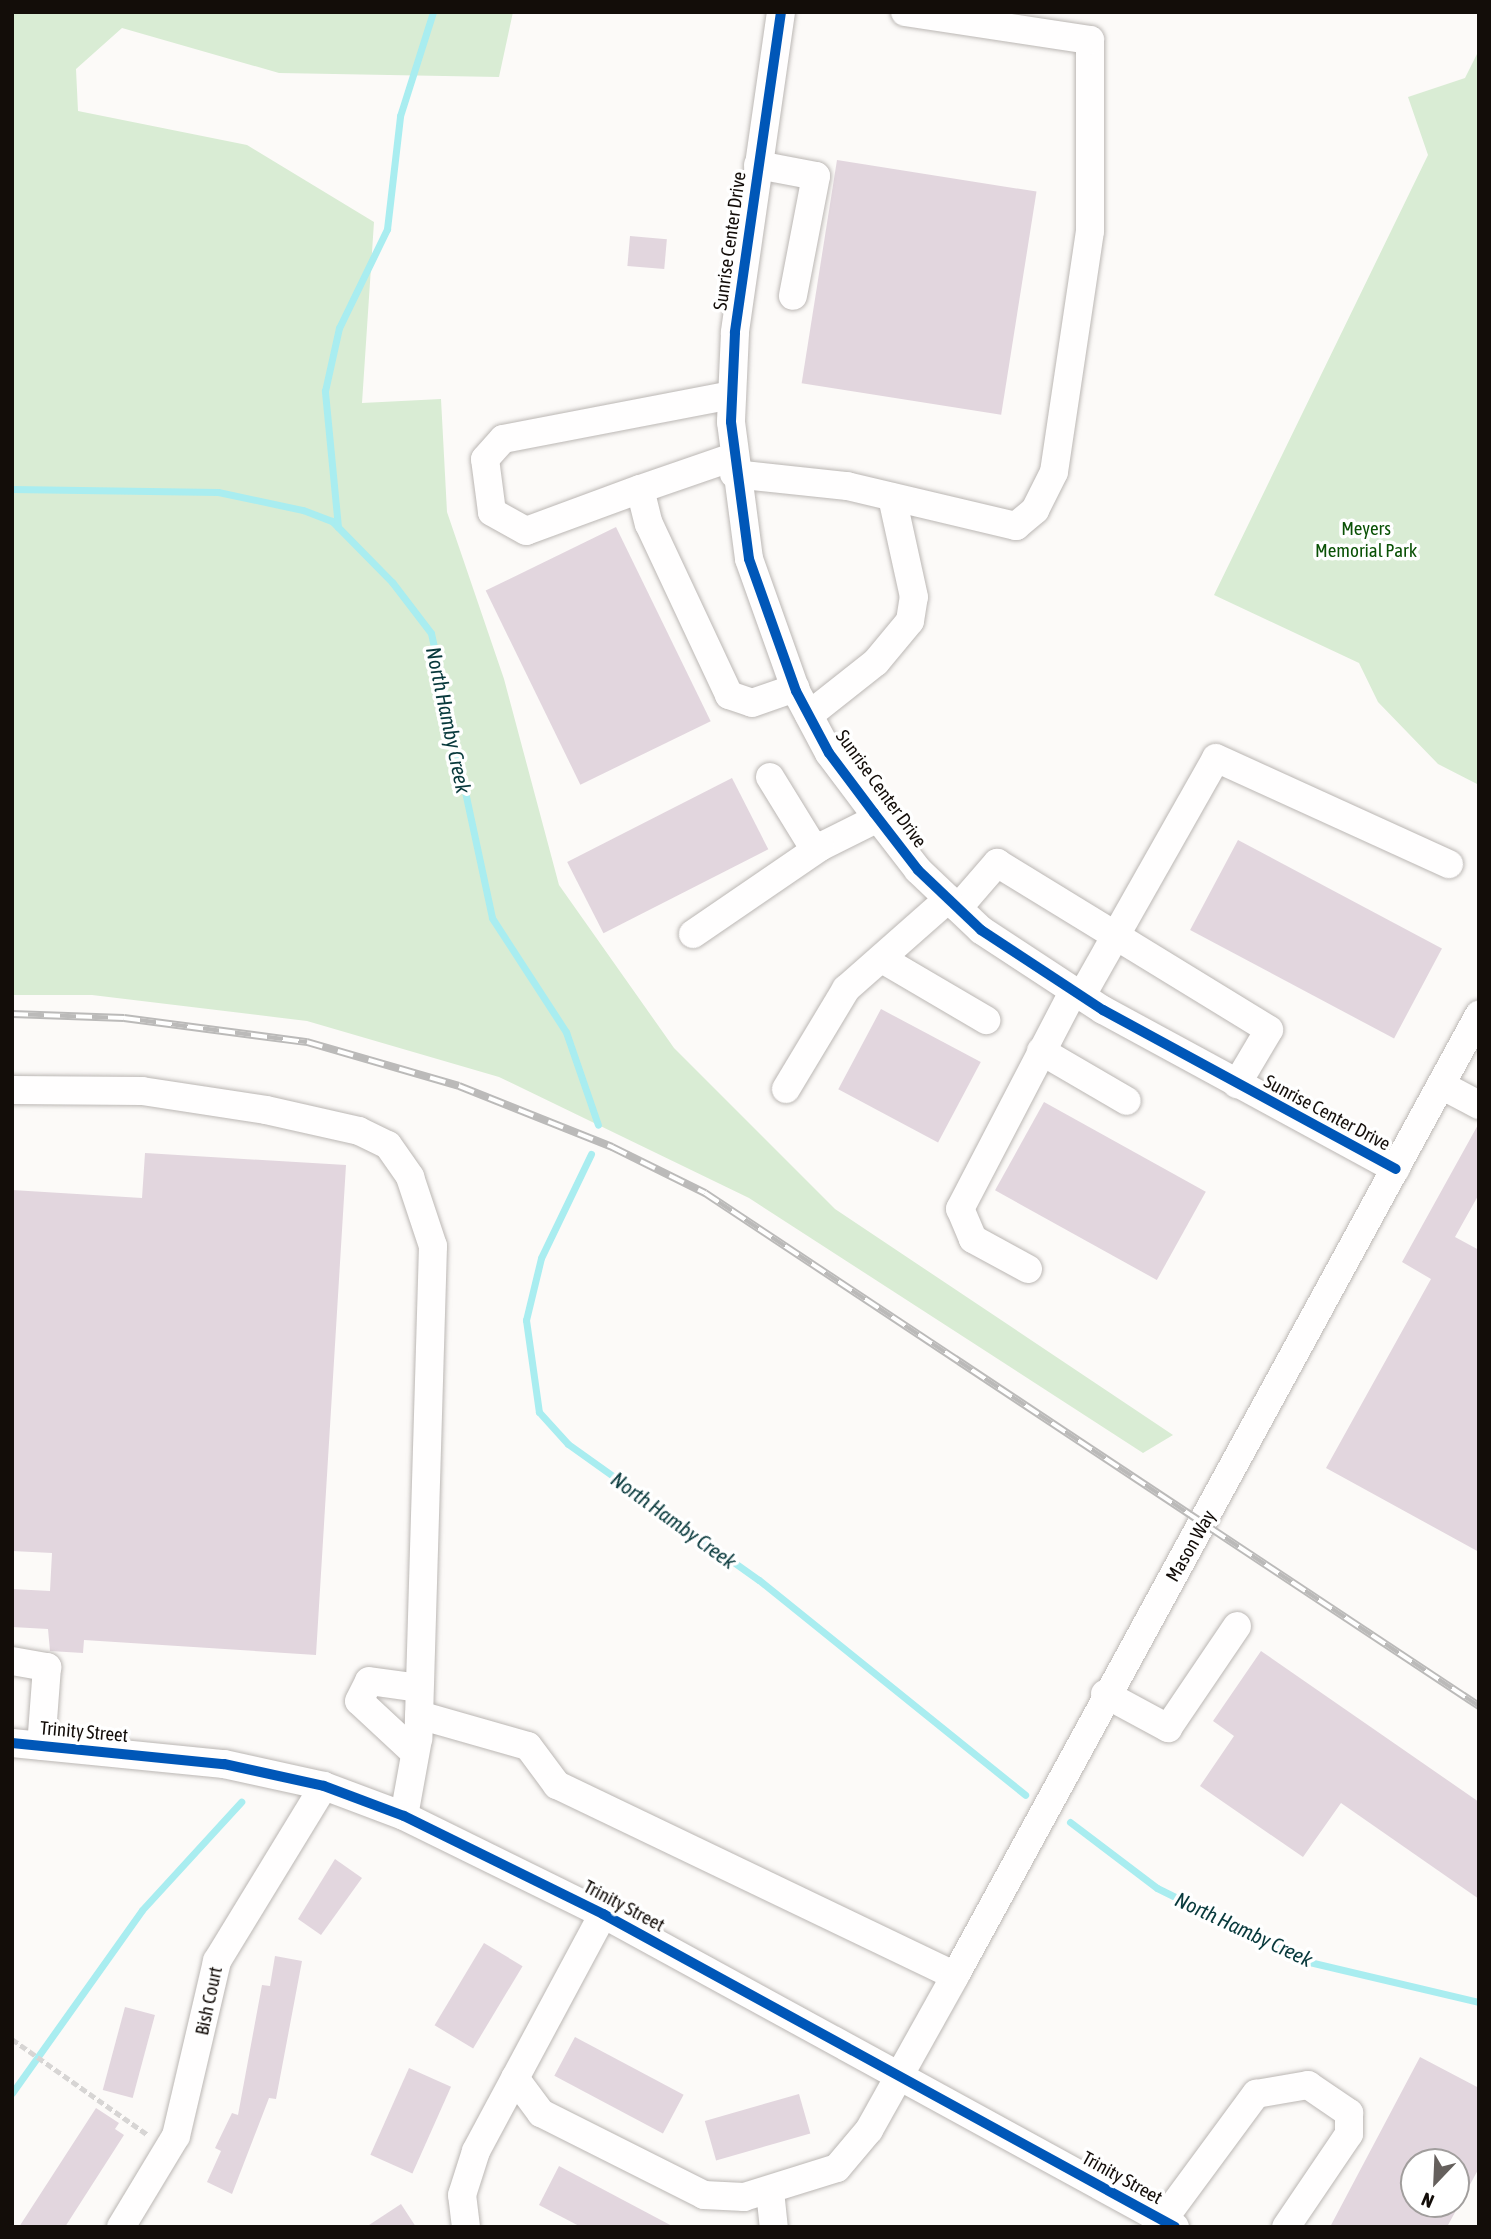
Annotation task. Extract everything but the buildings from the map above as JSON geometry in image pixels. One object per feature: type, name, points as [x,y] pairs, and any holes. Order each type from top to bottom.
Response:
[{"type":"street","name":"Sunrise Center Drive","points":[[780,12],[758,165],[732,395],[734,465],[749,559],[795,688],[809,715],[878,818],[953,904],[1077,995],[1396,1170]]},
{"type":"street","points":[[732,395],[503,439],[485,459],[492,512],[526,531],[640,489],[734,465],[892,497],[1016,526],[1035,510],[1054,472],[1090,231],[1090,40],[905,12]]},
{"type":"street","points":[[758,165],[816,176],[793,296]]},
{"type":"street","points":[[640,489],[649,524],[729,695],[752,703],[795,688]]},
{"type":"street","points":[[809,715],[876,662],[911,621],[914,597],[892,497]]},
{"type":"street","points":[[1028,1269],[973,1239],[960,1209],[1041,1051],[1114,939],[1216,758],[1450,864]]},
{"type":"street","points":[[769,778],[810,842],[820,847]]},
{"type":"street","points":[[693,934],[820,847],[878,818]]},
{"type":"street","points":[[786,1089],[823,1020],[881,959],[953,904],[997,863],[1114,939],[1269,1030],[1237,1084]]},
{"type":"street","points":[[881,959],[986,1020]]},
{"type":"street","name":"Mason Way","points":[[515,2078],[541,2113],[704,2195],[770,2191],[837,2168],[869,2130],[955,1976],[1105,1694],[1206,1522],[1441,1085],[1476,1027]]},
{"type":"street","points":[[1041,1051],[1127,1101]]},
{"type":"street","points":[[1441,1085],[1479,1105]]},
{"type":"street","points":[[12,1090],[142,1091],[266,1110],[359,1131],[396,1156],[410,1177],[433,1246],[419,1701],[415,1753],[404,1816]]},
{"type":"street","points":[[1105,1694],[1168,1728],[1237,1626]]},
{"type":"street","points":[[12,1661],[47,1667],[41,1746]]},
{"type":"street","points":[[415,1753],[359,1701],[369,1681],[528,1746],[557,1785],[955,1976]]},
{"type":"street","name":"Trinity Street","points":[[12,1743],[225,1764],[324,1786],[404,1816],[603,1914],[1169,2223]]},
{"type":"street","name":"Bish Court","points":[[121,2227],[170,2148],[189,2096],[217,1961],[324,1786]]},
{"type":"street","points":[[466,2227],[463,2195],[476,2151],[603,1914]]},
{"type":"street","points":[[1169,2223],[1256,2094],[1308,2085],[1349,2113],[1349,2134],[1286,2227]]},
{"type":"street","points":[[770,2191],[774,2227]]},
{"type":"path","points":[[12,2039],[170,2148]]},
{"type":"green space","points":[[12,12],[513,12],[499,77],[279,73],[122,28],[76,69],[78,111],[247,145],[374,222],[362,403],[441,399],[447,512],[504,679],[559,885],[674,1048],[835,1209],[1173,1435],[1143,1453],[749,1198],[499,1077],[307,1021],[92,995],[12,995]]},
{"type":"green space","name":"Meyers Memorial Park","points":[[1479,50],[1479,785],[1438,764],[1378,702],[1359,663],[1214,595],[1428,155],[1408,97],[1465,78]]},
{"type":"waterway","points":[[338,527],[325,391],[339,328],[387,229],[400,116],[433,12]]},
{"type":"waterway","name":"North Hamby Creek","points":[[12,489],[218,492],[303,510],[332,521],[392,582],[431,633],[492,918],[566,1032],[598,1125]]},
{"type":"waterway","name":"North Hamby Creek","points":[[591,1154],[541,1258],[526,1320],[539,1412],[568,1444],[759,1580],[1025,1795]]},
{"type":"waterway","points":[[12,2093],[142,1910],[241,1802]]},
{"type":"waterway","name":"North Hamby Creek","points":[[1070,1822],[1157,1888],[1305,1961],[1479,2002]]},
{"type":"railway","points":[[12,1014],[124,1018],[307,1042],[459,1086],[612,1147],[705,1193],[1479,1706]]},
{"type":"cycle path","points":[[781,12],[735,333],[731,422],[749,559],[796,691],[829,753],[918,870],[981,930],[1103,1010],[1396,1169]]},
{"type":"cycle path","points":[[12,1743],[224,1764],[324,1786],[404,1816],[603,1914],[1175,2227]]}]
